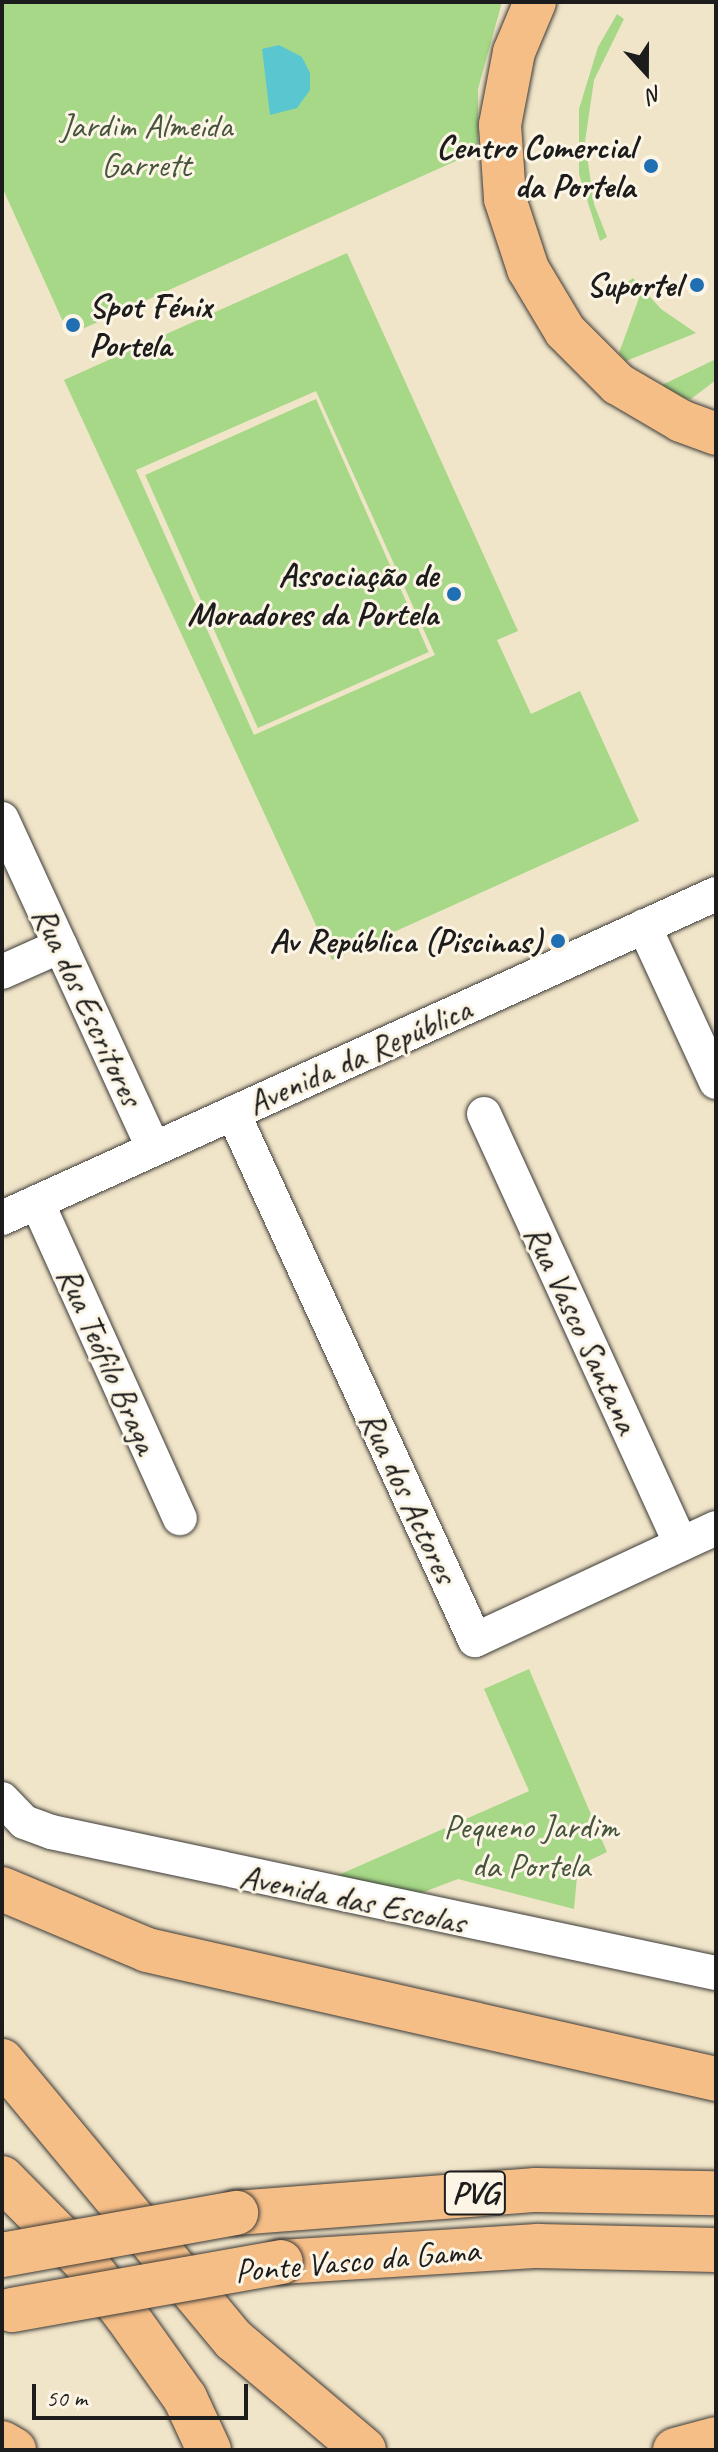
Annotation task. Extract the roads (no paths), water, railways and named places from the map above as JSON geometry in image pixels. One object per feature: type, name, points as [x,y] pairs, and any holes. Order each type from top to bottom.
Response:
[{"type":"highway","points":[[2,1889],[147,1950],[716,2079]]},
{"type":"highway","points":[[2,2061],[234,2340],[364,2450]]},
{"type":"highway","points":[[2,2178],[85,2262],[126,2315],[185,2398],[209,2450]]},
{"type":"highway","name":"Ponte Vasco da Gama","points":[[2,2255],[236,2213],[536,2190],[716,2193]]},
{"type":"highway","name":"Ponte Vasco da Gama","points":[[7,2311],[281,2262],[538,2246],[716,2250]]},
{"type":"highway","points":[[675,2450],[716,2439]]},
{"type":"highway","points":[[2,2443],[14,2450]]},
{"type":"main road","points":[[535,2],[514,52],[500,125],[505,199],[528,269],[565,331],[599,367],[648,404],[716,434]]},
{"type":"street","name":"Rua dos Escritores","points":[[2,819],[154,1149]]},
{"type":"street","name":"Avenida da República","points":[[2,1218],[716,894]]},
{"type":"street","points":[[644,926],[716,1082]]},
{"type":"street","points":[[2,972],[60,946]]},
{"type":"street","name":"Rua dos Actores","points":[[233,1113],[475,1640],[716,1528]]},
{"type":"street","name":"Rua Vasco Santana","points":[[484,1114],[681,1544]]},
{"type":"street","name":"Rua Teófilo Braga","points":[[37,1202],[180,1518]]},
{"type":"street","name":"Avenida das Escolas","points":[[2,1799],[24,1822],[51,1832],[716,1973]]},
{"type":"water","points":[[279,45],[302,57],[310,73],[310,90],[297,108],[270,115],[262,49]]},
{"type":"place","name":"Centro Comercial da Portela","points":[[651,166]]},
{"type":"place","name":"Suportel","points":[[697,285]]},
{"type":"place","name":"Spot Fénix Portela","points":[[73,325]]},
{"type":"place","name":"Associação de Moradores da Portela","points":[[454,594]]},
{"type":"place","name":"Av República (Piscinas)","points":[[558,941]]},
{"type":"park label","name":"Jardim Almeida Garrett","points":[[146,144]]},
{"type":"park label","name":"Pequeno Jardim da Portela","points":[[531,1846]]}]
